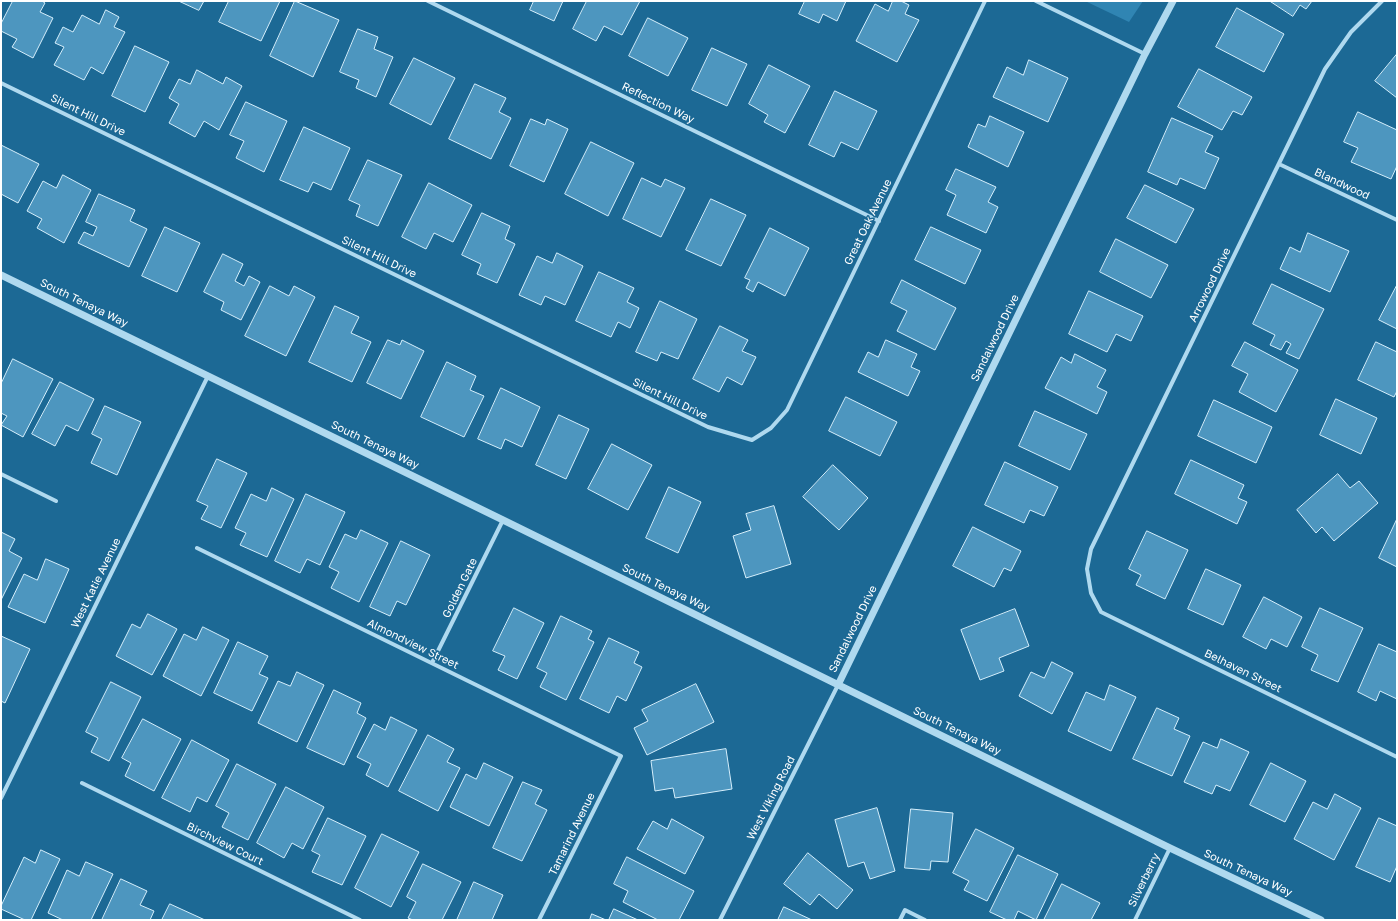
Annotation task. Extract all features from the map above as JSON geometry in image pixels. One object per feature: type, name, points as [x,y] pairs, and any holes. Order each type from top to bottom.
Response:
[{"type":"street","name":"Reflection Way","points":[[428,1],[879,221]]},
{"type":"street","name":"Great Oak Avenue","points":[[752,440],[771,428],[786,410],[985,1]]},
{"type":"street","points":[[1036,1],[1145,54]]},
{"type":"street","name":"Sandalwood Drive","points":[[838,685],[1145,54],[1173,1]]},
{"type":"street","name":"Arrowood Drive","points":[[1091,593],[1087,569],[1091,549],[1279,164],[1326,69],[1350,32],[1382,1]]},
{"type":"street","name":"Silent Hill Drive","points":[[1,83],[708,427],[752,440]]},
{"type":"street","name":"Blandwood","points":[[1279,164],[1397,220]]},
{"type":"street","name":"South Tenaya Way","points":[[1,275],[1170,848],[1321,920]]},
{"type":"street","name":"West Katie Avenue","points":[[1,798],[208,376]]},
{"type":"street","points":[[1,474],[56,501]]},
{"type":"street","name":"Golden Gate","points":[[432,663],[503,520]]},
{"type":"street","name":"Almondview Street","points":[[197,548],[621,756]]},
{"type":"street","name":"Belhaven Street","points":[[1091,593],[1101,612],[1397,757]]},
{"type":"street","name":"West Viking Road","points":[[720,920],[838,685]]},
{"type":"street","name":"Tamarind Avenue","points":[[539,920],[621,756]]},
{"type":"street","name":"Birchview Court","points":[[82,783],[360,920]]},
{"type":"street","name":"Silverberry","points":[[1134,920],[1170,848]]},
{"type":"street","points":[[900,920],[905,910],[925,920]]},
{"type":"shaded area","points":[[1085,1],[1143,1],[1129,22]]},
{"type":"building","points":[[13,1],[42,1],[45,3],[40,12],[53,18],[33,58],[12,47],[17,39],[1,31],[1,24]]},
{"type":"building","points":[[179,1],[204,1],[199,10]]},
{"type":"building","points":[[229,1],[280,1],[261,41],[219,22]]},
{"type":"building","points":[[295,1],[339,20],[313,77],[270,56]]},
{"type":"building","points":[[534,1],[563,1],[554,21],[530,10]]},
{"type":"building","points":[[587,1],[640,1],[622,35],[604,26],[596,41],[573,29]]},
{"type":"building","points":[[805,1],[846,1],[837,21],[823,14],[819,23],[799,14]]},
{"type":"building","points":[[893,1],[901,1],[909,5],[905,14],[919,20],[897,62],[856,41],[875,4],[888,11]]},
{"type":"building","points":[[1270,1],[1312,1],[1306,9],[1300,5],[1293,16]]},
{"type":"building","points":[[1237,8],[1284,34],[1264,72],[1216,47]]},
{"type":"building","points":[[106,10],[119,17],[114,27],[125,32],[103,74],[91,67],[84,80],[54,65],[64,47],[55,43],[63,27],[73,32],[82,15],[99,24]]},
{"type":"building","points":[[648,18],[688,38],[668,76],[629,56]]},
{"type":"building","points":[[358,29],[378,37],[374,49],[393,57],[376,97],[356,88],[359,80],[340,72]]},
{"type":"building","points":[[135,46],[169,62],[145,112],[112,96]]},
{"type":"building","points":[[712,48],[747,64],[727,106],[692,90]]},
{"type":"building","points":[[1397,54],[1397,98],[1375,81]]},
{"type":"building","points":[[414,58],[455,78],[431,125],[390,104]]},
{"type":"building","points":[[1029,60],[1068,78],[1048,122],[993,97],[1007,67],[1023,75]]},
{"type":"building","points":[[769,65],[810,86],[785,133],[764,122],[768,115],[749,104]]},
{"type":"building","points":[[1199,69],[1252,97],[1242,115],[1233,111],[1222,130],[1178,107]]},
{"type":"building","points":[[197,70],[223,84],[226,77],[242,86],[219,130],[204,121],[195,137],[169,123],[179,104],[169,98],[179,79],[190,84]]},
{"type":"building","points":[[475,84],[506,98],[499,112],[511,118],[491,159],[449,139]]},
{"type":"building","points":[[835,91],[877,111],[858,150],[841,142],[834,157],[809,145]]},
{"type":"building","points":[[246,102],[287,121],[264,172],[236,158],[244,141],[230,135]]},
{"type":"building","points":[[1358,112],[1397,130],[1397,166],[1391,179],[1351,162],[1358,148],[1344,142]]},
{"type":"building","points":[[990,116],[1024,132],[1008,167],[968,147],[978,124],[985,127]]},
{"type":"building","points":[[1172,118],[1213,136],[1205,152],[1219,158],[1205,189],[1180,178],[1177,185],[1148,172]]},
{"type":"building","points":[[531,119],[545,125],[547,119],[568,129],[544,182],[510,166]]},
{"type":"building","points":[[304,127],[350,148],[331,190],[313,182],[308,192],[280,180]]},
{"type":"building","points":[[591,142],[634,163],[608,216],[565,194]]},
{"type":"building","points":[[1,145],[39,164],[18,203],[1,194]]},
{"type":"building","points":[[368,160],[402,175],[378,226],[356,216],[360,205],[349,200]]},
{"type":"building","points":[[956,169],[996,187],[988,202],[998,207],[986,233],[947,215],[956,195],[946,190]]},
{"type":"building","points":[[63,175],[91,190],[64,243],[37,228],[42,219],[27,211],[43,181],[56,188]]},
{"type":"building","points":[[642,178],[661,187],[665,179],[685,188],[661,237],[623,219]]},
{"type":"building","points":[[429,183],[472,205],[453,242],[434,233],[426,249],[402,237]]},
{"type":"building","points":[[1145,185],[1194,209],[1176,243],[1127,218]]},
{"type":"building","points":[[99,194],[135,210],[130,221],[147,229],[129,267],[78,243],[84,232],[93,236],[97,227],[86,222]]},
{"type":"building","points":[[711,199],[746,215],[721,266],[686,250]]},
{"type":"building","points":[[482,213],[510,226],[505,239],[515,244],[497,283],[477,274],[481,264],[462,255]]},
{"type":"building","points":[[165,227],[200,243],[177,292],[142,276]]},
{"type":"building","points":[[931,227],[981,250],[965,284],[915,260]]},
{"type":"building","points":[[770,228],[809,248],[785,296],[758,282],[753,292],[746,288],[750,280],[745,278]]},
{"type":"building","points":[[1308,233],[1349,251],[1330,292],[1280,269],[1290,247],[1300,252]]},
{"type":"building","points":[[1116,239],[1168,265],[1151,298],[1100,272]]},
{"type":"building","points":[[557,253],[583,266],[565,305],[545,296],[541,305],[519,295],[537,256],[552,263]]},
{"type":"building","points":[[223,254],[243,264],[235,281],[244,286],[249,276],[260,282],[241,320],[221,310],[224,302],[204,292]]},
{"type":"building","points":[[599,272],[634,288],[627,302],[639,308],[630,328],[618,322],[611,337],[576,321]]},
{"type":"building","points":[[902,280],[956,308],[935,350],[897,331],[907,311],[891,303]]},
{"type":"building","points":[[1272,284],[1324,309],[1299,359],[1286,353],[1291,344],[1286,341],[1281,350],[1270,345],[1275,335],[1253,324]]},
{"type":"building","points":[[1397,285],[1397,329],[1379,320]]},
{"type":"building","points":[[270,286],[289,296],[294,286],[315,297],[286,356],[245,336]]},
{"type":"building","points":[[1089,291],[1143,316],[1131,341],[1116,334],[1107,352],[1069,334]]},
{"type":"building","points":[[660,301],[697,319],[678,359],[661,352],[657,361],[636,352]]},
{"type":"building","points":[[335,306],[359,317],[351,333],[371,342],[352,382],[309,362]]},
{"type":"building","points":[[720,326],[748,340],[742,351],[756,357],[742,385],[727,377],[719,392],[693,379]]},
{"type":"building","points":[[388,340],[400,345],[402,340],[424,351],[401,399],[367,383]]},
{"type":"building","points":[[886,340],[917,354],[911,367],[920,371],[908,396],[858,372],[868,352],[878,357]]},
{"type":"building","points":[[1245,342],[1298,370],[1276,412],[1239,392],[1248,374],[1232,366]]},
{"type":"building","points":[[1376,342],[1397,352],[1397,391],[1394,397],[1358,380]]},
{"type":"building","points":[[1075,354],[1106,370],[1097,387],[1107,392],[1097,414],[1045,388],[1061,357],[1071,363]]},
{"type":"building","points":[[13,359],[53,379],[23,437],[1,425],[7,416],[1,413],[1,384]]},
{"type":"building","points":[[447,362],[476,376],[470,390],[484,396],[464,437],[421,417]]},
{"type":"building","points":[[60,382],[94,399],[78,431],[66,425],[55,446],[32,434]]},
{"type":"building","points":[[501,388],[540,407],[522,447],[505,439],[501,449],[478,439]]},
{"type":"building","points":[[846,397],[897,422],[880,456],[829,431]]},
{"type":"building","points":[[1336,399],[1377,418],[1361,454],[1320,435]]},
{"type":"building","points":[[1214,400],[1272,427],[1256,463],[1198,436]]},
{"type":"building","points":[[105,406],[141,422],[117,475],[91,463],[102,439],[92,434]]},
{"type":"building","points":[[1035,411],[1087,434],[1070,470],[1019,446]]},
{"type":"building","points":[[559,415],[589,429],[566,479],[536,465]]},
{"type":"building","points":[[612,444],[652,465],[628,510],[588,489]]},
{"type":"building","points":[[217,459],[247,473],[221,528],[201,519],[208,506],[197,501]]},
{"type":"building","points":[[1191,460],[1244,485],[1238,498],[1247,502],[1237,524],[1175,494]]},
{"type":"building","points":[[1005,462],[1058,487],[1044,516],[1030,510],[1024,523],[985,505]]},
{"type":"building","points":[[833,465],[868,498],[839,530],[803,497]]},
{"type":"building","points":[[1338,474],[1350,488],[1359,481],[1378,503],[1334,541],[1322,527],[1316,533],[1297,510]]},
{"type":"building","points":[[669,487],[701,502],[678,553],[646,538]]},
{"type":"building","points":[[272,488],[294,499],[267,557],[240,545],[246,533],[235,528],[251,494],[266,501]]},
{"type":"building","points":[[306,494],[345,512],[320,565],[307,559],[300,573],[275,561]]},
{"type":"building","points":[[774,506],[791,564],[746,578],[733,536],[751,530],[746,514]]},
{"type":"building","points":[[1397,519],[1397,567],[1379,558]]},
{"type":"building","points":[[973,527],[1021,551],[1011,571],[1004,568],[994,587],[953,566]]},
{"type":"building","points":[[361,530],[388,543],[359,602],[331,588],[339,572],[329,567],[345,534],[356,539]]},
{"type":"building","points":[[1147,531],[1188,550],[1165,599],[1136,585],[1141,575],[1129,569]]},
{"type":"building","points":[[1,532],[15,539],[9,551],[22,558],[1,600]]},
{"type":"building","points":[[401,541],[430,555],[406,605],[397,601],[390,616],[370,607]]},
{"type":"building","points":[[46,559],[69,569],[45,623],[8,607],[24,574],[37,580]]},
{"type":"building","points":[[1206,569],[1241,585],[1223,625],[1188,609]]},
{"type":"building","points":[[1264,597],[1302,617],[1287,647],[1271,639],[1266,649],[1243,637]]},
{"type":"building","points":[[514,608],[544,623],[517,679],[498,670],[505,656],[493,651]]},
{"type":"building","points":[[1320,608],[1363,628],[1338,682],[1311,670],[1318,655],[1302,647]]},
{"type":"building","points":[[1015,609],[1029,646],[999,658],[1004,671],[980,680],[961,630]]},
{"type":"building","points":[[148,614],[177,629],[152,675],[116,656],[132,624],[140,628]]},
{"type":"building","points":[[561,616],[592,631],[588,639],[594,642],[566,700],[540,687],[547,673],[537,668]]},
{"type":"building","points":[[203,627],[229,640],[201,696],[163,676],[184,634],[196,640]]},
{"type":"building","points":[[1,636],[30,649],[5,703],[1,701]]},
{"type":"building","points":[[609,638],[639,652],[634,663],[642,667],[626,701],[617,696],[609,713],[580,699]]},
{"type":"building","points":[[238,642],[268,656],[259,674],[268,678],[252,711],[214,693]]},
{"type":"building","points":[[1379,644],[1397,652],[1397,699],[1380,691],[1376,701],[1358,692]]},
{"type":"building","points":[[1052,662],[1073,673],[1052,714],[1019,696],[1031,672],[1044,678]]},
{"type":"building","points":[[297,672],[324,685],[297,742],[258,723],[278,681],[290,686]]},
{"type":"building","points":[[111,682],[141,697],[109,761],[91,752],[98,738],[86,732]]},
{"type":"building","points":[[696,684],[714,722],[647,755],[634,728],[648,721],[642,710]]},
{"type":"building","points":[[1110,685],[1136,697],[1111,751],[1068,731],[1086,692],[1104,700]]},
{"type":"building","points":[[334,690],[361,703],[357,713],[366,718],[344,765],[307,748]]},
{"type":"building","points":[[1157,708],[1179,718],[1174,729],[1190,736],[1172,776],[1133,759]]},
{"type":"building","points":[[391,717],[417,730],[388,787],[366,775],[371,764],[357,757],[374,724],[385,730]]},
{"type":"building","points":[[143,719],[181,739],[154,791],[125,776],[131,763],[122,758]]},
{"type":"building","points":[[428,735],[454,749],[447,762],[460,768],[438,811],[399,791]]},
{"type":"building","points":[[1221,739],[1249,752],[1230,791],[1216,785],[1212,794],[1184,782],[1203,742],[1217,748]]},
{"type":"building","points":[[192,740],[229,760],[207,802],[197,797],[190,812],[162,798]]},
{"type":"building","points":[[726,749],[732,789],[675,798],[673,788],[655,791],[651,761]]},
{"type":"building","points":[[484,763],[513,777],[489,826],[450,807],[466,774],[476,779]]},
{"type":"building","points":[[1271,763],[1306,781],[1285,822],[1250,805]]},
{"type":"building","points":[[237,764],[276,784],[248,840],[222,827],[229,813],[216,806]]},
{"type":"building","points":[[523,782],[542,790],[535,804],[547,810],[522,861],[493,848]]},
{"type":"building","points":[[286,787],[324,807],[303,849],[292,843],[284,858],[257,843]]},
{"type":"building","points":[[1335,794],[1361,808],[1334,860],[1294,839],[1313,802],[1327,809]]},
{"type":"building","points":[[877,808],[895,871],[870,879],[864,862],[848,867],[835,820]]},
{"type":"building","points":[[911,809],[953,813],[948,862],[931,861],[930,870],[905,868]]},
{"type":"building","points":[[328,818],[366,836],[342,885],[312,872],[320,855],[312,851]]},
{"type":"building","points":[[1379,818],[1397,826],[1397,866],[1390,882],[1356,867]]},
{"type":"building","points":[[672,819],[704,837],[685,874],[637,849],[653,821],[667,829]]},
{"type":"building","points":[[976,829],[1014,848],[987,901],[964,890],[969,881],[953,873]]},
{"type":"building","points":[[382,834],[419,852],[391,907],[355,888]]},
{"type":"building","points":[[41,850],[60,859],[31,920],[25,920],[1,909],[1,906],[24,857],[35,863]]},
{"type":"building","points":[[808,853],[853,890],[837,909],[819,894],[810,905],[784,884]]},
{"type":"building","points":[[1018,855],[1058,874],[1036,920],[1018,911],[1014,920],[1007,920],[990,912]]},
{"type":"building","points":[[627,857],[694,891],[679,920],[658,920],[623,902],[628,891],[614,884]]},
{"type":"building","points":[[86,862],[113,874],[91,920],[63,920],[48,913],[67,870],[79,876]]},
{"type":"building","points":[[423,864],[461,882],[442,920],[413,920],[408,918],[416,902],[407,897]]},
{"type":"building","points":[[121,879],[147,891],[140,905],[154,911],[150,920],[102,920]]},
{"type":"building","points":[[474,882],[503,895],[492,920],[457,920]]},
{"type":"building","points":[[1062,884],[1100,903],[1091,920],[1044,920]]},
{"type":"building","points":[[170,904],[205,920],[162,920]]},
{"type":"building","points":[[784,907],[812,920],[778,920]]},
{"type":"building","points":[[614,909],[638,920],[609,920]]},
{"type":"building","points":[[592,914],[606,920],[590,920]]}]
